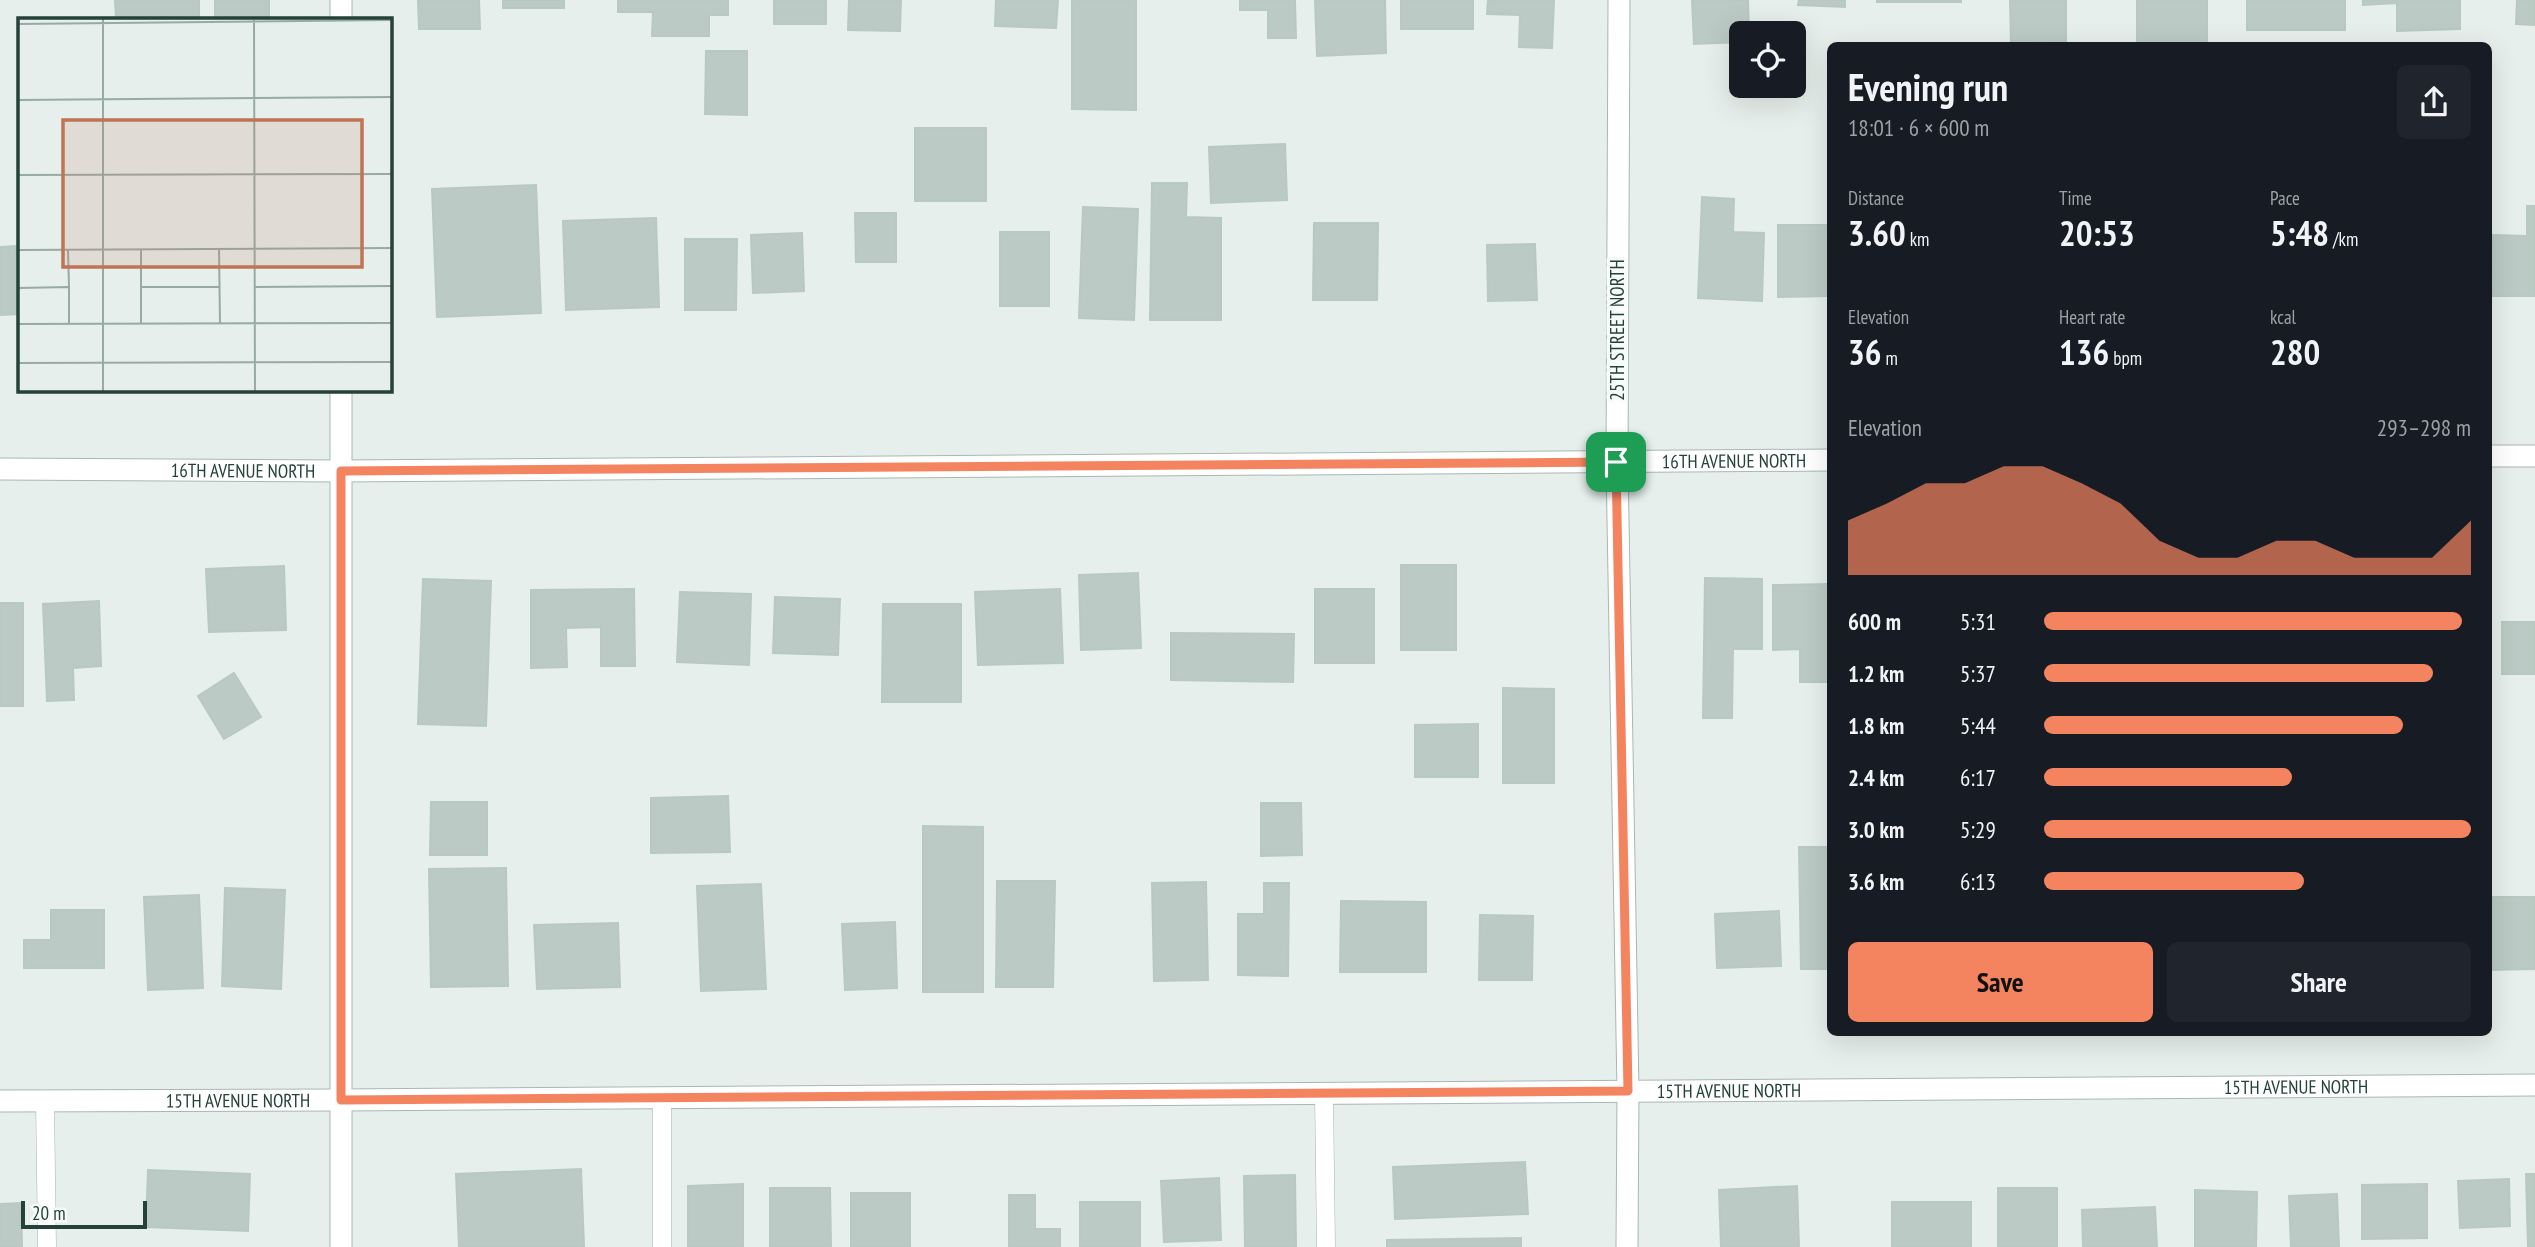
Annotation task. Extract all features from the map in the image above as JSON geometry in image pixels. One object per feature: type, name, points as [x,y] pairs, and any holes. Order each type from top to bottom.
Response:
[{"type":"street","points":[[341,0],[341,18]]},
{"type":"street","name":"25TH STREET NORTH","points":[[1619,0],[1616,462],[1628,1091],[1627,1247]]},
{"type":"street","points":[[341,392],[341,1247]]},
{"type":"street","points":[[2492,456],[2535,456]]},
{"type":"street","name":"16TH AVENUE NORTH","points":[[0,469],[341,471],[1827,460]]},
{"type":"street","name":"15TH AVENUE NORTH","points":[[0,1101],[2535,1085]]},
{"type":"lane","points":[[1324,1093],[1326,1247]]},
{"type":"lane","points":[[662,1098],[662,1247]]},
{"type":"lane","points":[[45,1100],[47,1247]]},
{"type":"building","points":[[115,0],[199,0],[199,18],[116,18]]},
{"type":"building","points":[[215,0],[269,0],[269,18],[215,18]]},
{"type":"building","points":[[418,0],[479,0],[480,29],[419,29]]},
{"type":"building","points":[[503,0],[564,0],[564,8],[503,8]]},
{"type":"building","points":[[618,0],[728,0],[728,15],[709,15],[709,36],[652,36],[653,12],[618,12]]},
{"type":"building","points":[[774,0],[826,0],[826,24],[774,24]]},
{"type":"building","points":[[849,0],[901,0],[900,31],[848,30]]},
{"type":"building","points":[[996,0],[1058,0],[1056,28],[995,26]]},
{"type":"building","points":[[1072,0],[1136,0],[1136,110],[1072,109]]},
{"type":"building","points":[[1240,0],[1295,0],[1296,38],[1268,38],[1268,10],[1240,10]]},
{"type":"building","points":[[1315,0],[1385,0],[1386,53],[1317,56]]},
{"type":"building","points":[[1401,0],[1473,0],[1473,29],[1401,29]]},
{"type":"building","points":[[1488,0],[1554,0],[1552,48],[1519,47],[1520,15],[1487,14]]},
{"type":"building","points":[[1692,0],[1748,0],[1749,21],[1729,21],[1729,43],[1694,44]]},
{"type":"building","points":[[1799,0],[1845,0],[1845,7],[1798,5]]},
{"type":"building","points":[[1961,0],[1961,2],[1877,2]]},
{"type":"building","points":[[2010,0],[2066,0],[2066,41],[2011,42]]},
{"type":"building","points":[[2137,0],[2207,0],[2207,42],[2137,42]]},
{"type":"building","points":[[2247,0],[2345,0],[2345,30],[2247,30]]},
{"type":"building","points":[[2363,0],[2460,0],[2460,29],[2397,31],[2397,3],[2363,5]]},
{"type":"building","points":[[2517,0],[2535,0],[2535,25],[2516,24]]},
{"type":"building","points":[[706,51],[747,51],[747,115],[705,114]]},
{"type":"building","points":[[915,128],[986,128],[986,201],[915,201]]},
{"type":"building","points":[[1285,144],[1287,200],[1211,203],[1209,147]]},
{"type":"building","points":[[1152,183],[1187,183],[1186,217],[1221,218],[1221,320],[1150,320]]},
{"type":"building","points":[[536,185],[541,313],[437,317],[432,189]]},
{"type":"building","points":[[1702,197],[1734,199],[1733,232],[1764,233],[1762,301],[1698,298]]},
{"type":"building","points":[[2527,206],[2535,206],[2535,296],[2492,296],[2493,235],[2527,236]]},
{"type":"building","points":[[1083,207],[1138,209],[1134,320],[1079,318]]},
{"type":"building","points":[[855,213],[896,213],[896,262],[856,262]]},
{"type":"building","points":[[656,218],[659,307],[566,310],[563,221]]},
{"type":"building","points":[[1314,223],[1378,223],[1377,300],[1313,300]]},
{"type":"building","points":[[1778,225],[1827,225],[1827,296],[1778,297]]},
{"type":"building","points":[[1000,232],[1049,232],[1049,306],[1000,306]]},
{"type":"building","points":[[802,233],[804,291],[753,293],[751,235]]},
{"type":"building","points":[[685,239],[737,239],[736,310],[685,310]]},
{"type":"building","points":[[1535,244],[1537,300],[1488,301],[1487,245]]},
{"type":"building","points":[[16,246],[18,314],[0,315],[0,247]]},
{"type":"building","points":[[1401,565],[1456,565],[1456,650],[1401,650]]},
{"type":"building","points":[[284,566],[286,630],[209,632],[206,569]]},
{"type":"building","points":[[1138,573],[1141,648],[1081,650],[1079,575]]},
{"type":"building","points":[[1705,578],[1762,579],[1762,649],[1733,649],[1732,718],[1703,718]]},
{"type":"building","points":[[423,579],[491,581],[486,726],[418,724]]},
{"type":"building","points":[[1827,584],[1827,682],[1800,682],[1800,649],[1773,650],[1773,585]]},
{"type":"building","points":[[634,589],[635,666],[601,666],[601,627],[566,628],[567,667],[531,668],[531,590]]},
{"type":"building","points":[[1060,589],[1063,663],[978,665],[975,592]]},
{"type":"building","points":[[1315,589],[1374,589],[1374,663],[1315,663]]},
{"type":"building","points":[[680,592],[751,594],[749,665],[677,662]]},
{"type":"building","points":[[775,597],[840,599],[838,655],[773,653]]},
{"type":"building","points":[[99,601],[101,666],[73,668],[74,700],[47,701],[43,604]]},
{"type":"building","points":[[0,603],[23,603],[23,706],[0,706]]},
{"type":"building","points":[[883,604],[961,604],[961,702],[882,702]]},
{"type":"building","points":[[2502,622],[2535,622],[2535,674],[2502,674]]},
{"type":"building","points":[[1171,633],[1294,634],[1293,682],[1171,680]]},
{"type":"building","points":[[234,673],[261,717],[224,739],[198,696]]},
{"type":"building","points":[[1503,688],[1554,689],[1554,783],[1503,783]]},
{"type":"building","points":[[1478,724],[1478,777],[1415,777],[1415,725]]},
{"type":"building","points":[[728,796],[730,852],[651,853],[651,798]]},
{"type":"building","points":[[431,802],[487,802],[487,855],[430,855]]},
{"type":"building","points":[[1261,803],[1301,803],[1302,855],[1261,856]]},
{"type":"building","points":[[923,826],[983,827],[983,992],[923,992]]},
{"type":"building","points":[[1799,847],[1827,847],[1827,969],[1801,969]]},
{"type":"building","points":[[506,868],[508,986],[431,987],[429,869]]},
{"type":"building","points":[[997,881],[1055,881],[1053,987],[996,987]]},
{"type":"building","points":[[1206,882],[1208,980],[1154,981],[1152,883]]},
{"type":"building","points":[[1264,883],[1289,883],[1288,976],[1238,975],[1238,914],[1264,914]]},
{"type":"building","points":[[761,884],[766,989],[701,991],[697,886]]},
{"type":"building","points":[[225,888],[285,890],[281,989],[222,986]]},
{"type":"building","points":[[199,895],[203,988],[148,990],[144,897]]},
{"type":"building","points":[[2492,897],[2535,897],[2535,969],[2492,970]]},
{"type":"building","points":[[1341,901],[1426,902],[1426,972],[1340,972]]},
{"type":"building","points":[[51,910],[104,910],[104,968],[24,968],[24,940],[51,940]]},
{"type":"building","points":[[1779,911],[1781,966],[1717,968],[1715,914]]},
{"type":"building","points":[[1480,915],[1533,916],[1532,980],[1479,980]]},
{"type":"building","points":[[895,922],[897,988],[845,990],[842,924]]},
{"type":"building","points":[[618,923],[620,987],[537,989],[534,925]]},
{"type":"building","points":[[1525,1162],[1528,1214],[1395,1219],[1393,1167]]},
{"type":"building","points":[[581,1169],[584,1247],[459,1247],[456,1174]]},
{"type":"building","points":[[148,1170],[250,1174],[248,1231],[146,1227]]},
{"type":"building","points":[[2526,1174],[2535,1174],[2535,1247],[2528,1247]]},
{"type":"building","points":[[1295,1175],[1296,1247],[1245,1247],[1244,1176]]},
{"type":"building","points":[[1219,1178],[1221,1240],[1164,1242],[1161,1181]]},
{"type":"building","points":[[2509,1179],[2510,1226],[2460,1228],[2458,1181]]},
{"type":"building","points":[[743,1184],[743,1247],[688,1247],[688,1186]]},
{"type":"building","points":[[2427,1184],[2427,1238],[2362,1239],[2362,1185]]},
{"type":"building","points":[[1797,1186],[1799,1247],[1721,1247],[1719,1190]]},
{"type":"building","points":[[770,1188],[830,1188],[831,1247],[770,1247]]},
{"type":"building","points":[[1998,1188],[2057,1188],[2057,1247],[1998,1247]]},
{"type":"building","points":[[2195,1190],[2257,1192],[2256,1247],[2195,1247]]},
{"type":"building","points":[[851,1193],[910,1193],[910,1247],[851,1247]]},
{"type":"building","points":[[2337,1194],[2339,1247],[2291,1247],[2289,1196]]},
{"type":"building","points":[[1009,1195],[1035,1195],[1035,1229],[1060,1229],[1060,1247],[1009,1247]]},
{"type":"building","points":[[1080,1202],[1140,1202],[1140,1247],[1080,1247]]},
{"type":"building","points":[[1892,1202],[1971,1202],[1971,1247],[1892,1247]]},
{"type":"building","points":[[21,1203],[22,1247],[0,1247],[0,1204]]},
{"type":"building","points":[[2155,1207],[2157,1247],[2083,1247],[2082,1210]]},
{"type":"building","points":[[1521,1238],[1521,1247],[1387,1247],[1387,1240]]},
{"type":"route","points":[[1616,462],[1628,1091],[341,1100],[341,471],[1616,462]]}]
